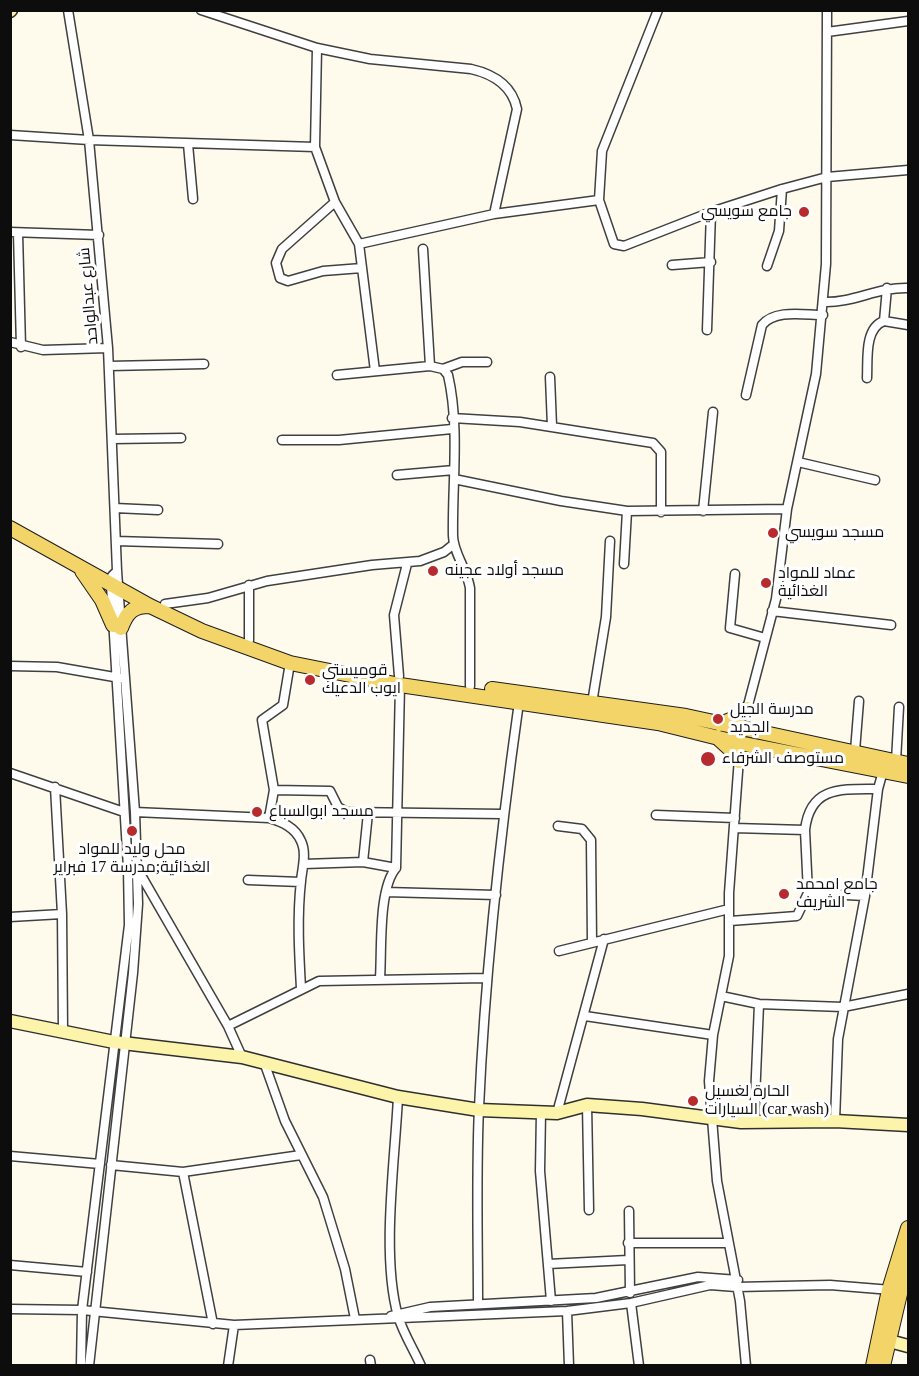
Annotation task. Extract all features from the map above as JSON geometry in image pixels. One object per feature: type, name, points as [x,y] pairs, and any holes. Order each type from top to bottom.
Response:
[{"type":"main road","points":[[10,520],[116,580],[205,625],[294,654],[399,680],[470,686],[592,703],[717,730],[739,743],[909,776]]},
{"type":"main road","points":[[10,528],[79,567],[116,580],[150,606],[243,648],[290,663],[658,723],[717,730],[741,729],[855,751],[902,763]]},
{"type":"main road","points":[[79,567],[117,626],[134,608],[150,606]]},
{"type":"main road","points":[[717,730],[747,709]]},
{"type":"main road","points":[[717,730],[739,761]]},
{"type":"main road","points":[[873,1365],[883,1340],[909,1228]]},
{"type":"main road","points":[[894,1292],[909,1260]]},
{"type":"main road","points":[[883,1340],[883,1365]]},
{"type":"street","name":"شارع عبدالواحد","points":[[68,10],[89,140],[108,348],[120,677]]},
{"type":"street","points":[[201,10],[317,48],[370,59],[487,72],[502,83],[514,97],[517,109],[494,214]]},
{"type":"street","points":[[658,10],[602,151],[599,200],[614,244],[620,246],[711,212],[827,177],[909,170]]},
{"type":"street","points":[[746,1365],[743,1325],[727,1244],[711,1119],[709,1081],[713,1035],[729,956],[729,909],[741,729],[772,612],[787,509],[816,374],[823,315],[827,177],[827,10]]},
{"type":"street","points":[[827,32],[909,21]]},
{"type":"street","points":[[317,48],[315,147],[334,202],[360,244],[375,371]]},
{"type":"street","points":[[10,135],[188,144],[315,147]]},
{"type":"street","points":[[188,144],[192,199]]},
{"type":"street","points":[[767,266],[779,231],[782,189]]},
{"type":"street","points":[[360,244],[494,214],[599,200]]},
{"type":"street","points":[[334,202],[282,249],[276,262],[280,278],[288,281],[317,272],[362,268]]},
{"type":"street","points":[[707,330],[711,212]]},
{"type":"street","points":[[21,347],[14,233],[99,235]]},
{"type":"street","points":[[423,249],[430,366]]},
{"type":"street","points":[[672,265],[711,262]]},
{"type":"street","points":[[824,302],[846,302],[887,288],[909,288]]},
{"type":"street","points":[[884,321],[887,288]]},
{"type":"street","points":[[746,394],[762,325],[766,320],[779,315],[823,315]]},
{"type":"street","points":[[867,378],[872,329],[884,321],[909,325]]},
{"type":"street","points":[[10,342],[21,347],[43,350],[108,348]]},
{"type":"street","points":[[337,375],[430,366],[443,369],[462,362],[487,362]]},
{"type":"street","points":[[109,366],[204,364]]},
{"type":"street","points":[[443,369],[449,379],[452,418],[454,544],[464,564],[470,588],[470,686]]},
{"type":"street","points":[[550,377],[552,426]]},
{"type":"street","points":[[703,511],[713,412]]},
{"type":"street","points":[[452,418],[552,426],[657,446],[661,452],[661,512]]},
{"type":"street","points":[[282,440],[339,440],[452,429]]},
{"type":"street","points":[[112,439],[181,438]]},
{"type":"street","points":[[798,462],[875,480]]},
{"type":"street","points":[[397,475],[454,475],[561,501],[627,511],[787,509]]},
{"type":"street","points":[[115,508],[158,510]]},
{"type":"street","points":[[624,564],[627,511]]},
{"type":"street","points":[[116,541],[218,544]]},
{"type":"street","points":[[592,703],[606,617],[610,542]]},
{"type":"street","points":[[165,604],[208,598],[249,585],[372,565],[407,564],[433,558],[454,544]]},
{"type":"street","points":[[380,978],[386,892],[391,873],[396,868],[399,680],[394,615],[407,564]]},
{"type":"street","points":[[735,574],[730,628],[765,638]]},
{"type":"street","points":[[249,585],[249,640]]},
{"type":"street","points":[[772,612],[891,625]]},
{"type":"street","points":[[269,818],[274,790],[261,724],[265,717],[283,705],[290,663]]},
{"type":"street","points":[[10,666],[57,667],[120,677]]},
{"type":"street","points":[[89,1365],[111,1165],[129,925],[120,677]]},
{"type":"street","points":[[81,1365],[82,1310],[100,1164],[119,1042],[133,973],[138,904],[135,812],[120,677]]},
{"type":"street","points":[[855,751],[859,701]]},
{"type":"street","points":[[478,1304],[479,1110],[486,978],[503,814],[519,702]]},
{"type":"street","points":[[899,707],[902,763]]},
{"type":"street","points":[[835,1121],[835,1074],[843,1007],[865,896],[878,789],[883,771]]},
{"type":"street","points":[[10,773],[124,812]]},
{"type":"street","points":[[55,788],[62,914],[63,1030]]},
{"type":"street","points":[[730,921],[797,916],[808,893],[805,830],[809,808],[818,798],[854,789],[878,789]]},
{"type":"street","points":[[274,790],[330,790],[344,811],[398,814],[503,814]]},
{"type":"street","points":[[135,812],[269,818],[287,824],[297,834],[303,843],[304,864],[301,882],[301,988]]},
{"type":"street","points":[[363,862],[368,813]]},
{"type":"street","points":[[656,815],[735,818]]},
{"type":"street","points":[[558,826],[582,829],[591,840],[592,942]]},
{"type":"street","points":[[734,828],[805,830]]},
{"type":"street","points":[[304,864],[363,862],[396,868]]},
{"type":"street","points":[[136,867],[228,1026],[242,1057]]},
{"type":"street","points":[[248,880],[301,882]]},
{"type":"street","points":[[386,892],[496,895]]},
{"type":"street","points":[[808,893],[865,896]]},
{"type":"street","points":[[559,951],[729,909]]},
{"type":"street","points":[[10,917],[62,914]]},
{"type":"street","points":[[557,1113],[604,939]]},
{"type":"street","points":[[228,1026],[301,988],[324,980],[486,978]]},
{"type":"street","points":[[721,996],[759,1004],[843,1007],[909,994]]},
{"type":"street","points":[[754,1123],[759,1004]]},
{"type":"street","points":[[585,1016],[713,1035]]},
{"type":"street","points":[[10,1021],[119,1042],[242,1057],[398,1097],[479,1110],[557,1113],[587,1105],[642,1109],[754,1123],[835,1121],[909,1125]]},
{"type":"street","points":[[264,1062],[301,1155],[323,1197],[345,1269],[355,1318]]},
{"type":"street","points":[[398,1097],[391,1260],[398,1316],[421,1365]]},
{"type":"street","points":[[587,1105],[589,1210]]},
{"type":"street","points":[[541,1112],[540,1171],[551,1301]]},
{"type":"street","points":[[111,1165],[183,1172],[301,1155]]},
{"type":"street","points":[[10,1156],[100,1164]]},
{"type":"street","points":[[183,1172],[213,1324]]},
{"type":"street","points":[[630,1211],[628,1243],[630,1293]]},
{"type":"street","points":[[628,1243],[727,1244]]},
{"type":"street","points":[[548,1264],[628,1260]]},
{"type":"street","points":[[10,1265],[87,1272]]},
{"type":"street","points":[[10,1309],[82,1310],[234,1325],[387,1317],[478,1304],[551,1301],[630,1293],[698,1277],[752,1285],[830,1285],[894,1292]]},
{"type":"street","points":[[398,1316],[567,1311],[631,1303],[710,1285],[735,1283]]},
{"type":"street","points":[[631,1303],[639,1365]]},
{"type":"street","points":[[567,1311],[569,1365]]},
{"type":"street","points":[[228,1365],[234,1325]]},
{"type":"street","points":[[883,1340],[909,1346]]},
{"type":"place","name":"جامع سويسي","points":[[804,212]]},
{"type":"place","name":"مسجد سويسي","points":[[773,533]]},
{"type":"place","name":"مسجد أولاد عجينه","points":[[433,571]]},
{"type":"place","name":"عماد للمواد الغذائية","points":[[766,583]]},
{"type":"place","name":"قوميستي ايوب الدعيك","points":[[310,680]]},
{"type":"place","name":"مدرسة الجيل الجديد","points":[[718,719]]},
{"type":"place","name":"مستوصف الشرفاء","points":[[708,759]]},
{"type":"place","name":"مسجد ابوالسباع","points":[[257,812]]},
{"type":"place","name":"محل وليد للمواد الغذائية;مدرسة 17 فبراير","points":[[132,831]]},
{"type":"place","name":"جامع امحمد الشريف","points":[[784,894]]},
{"type":"place","name":"الحارة لغسيل السيارات (car wash)","points":[[693,1101]]}]
